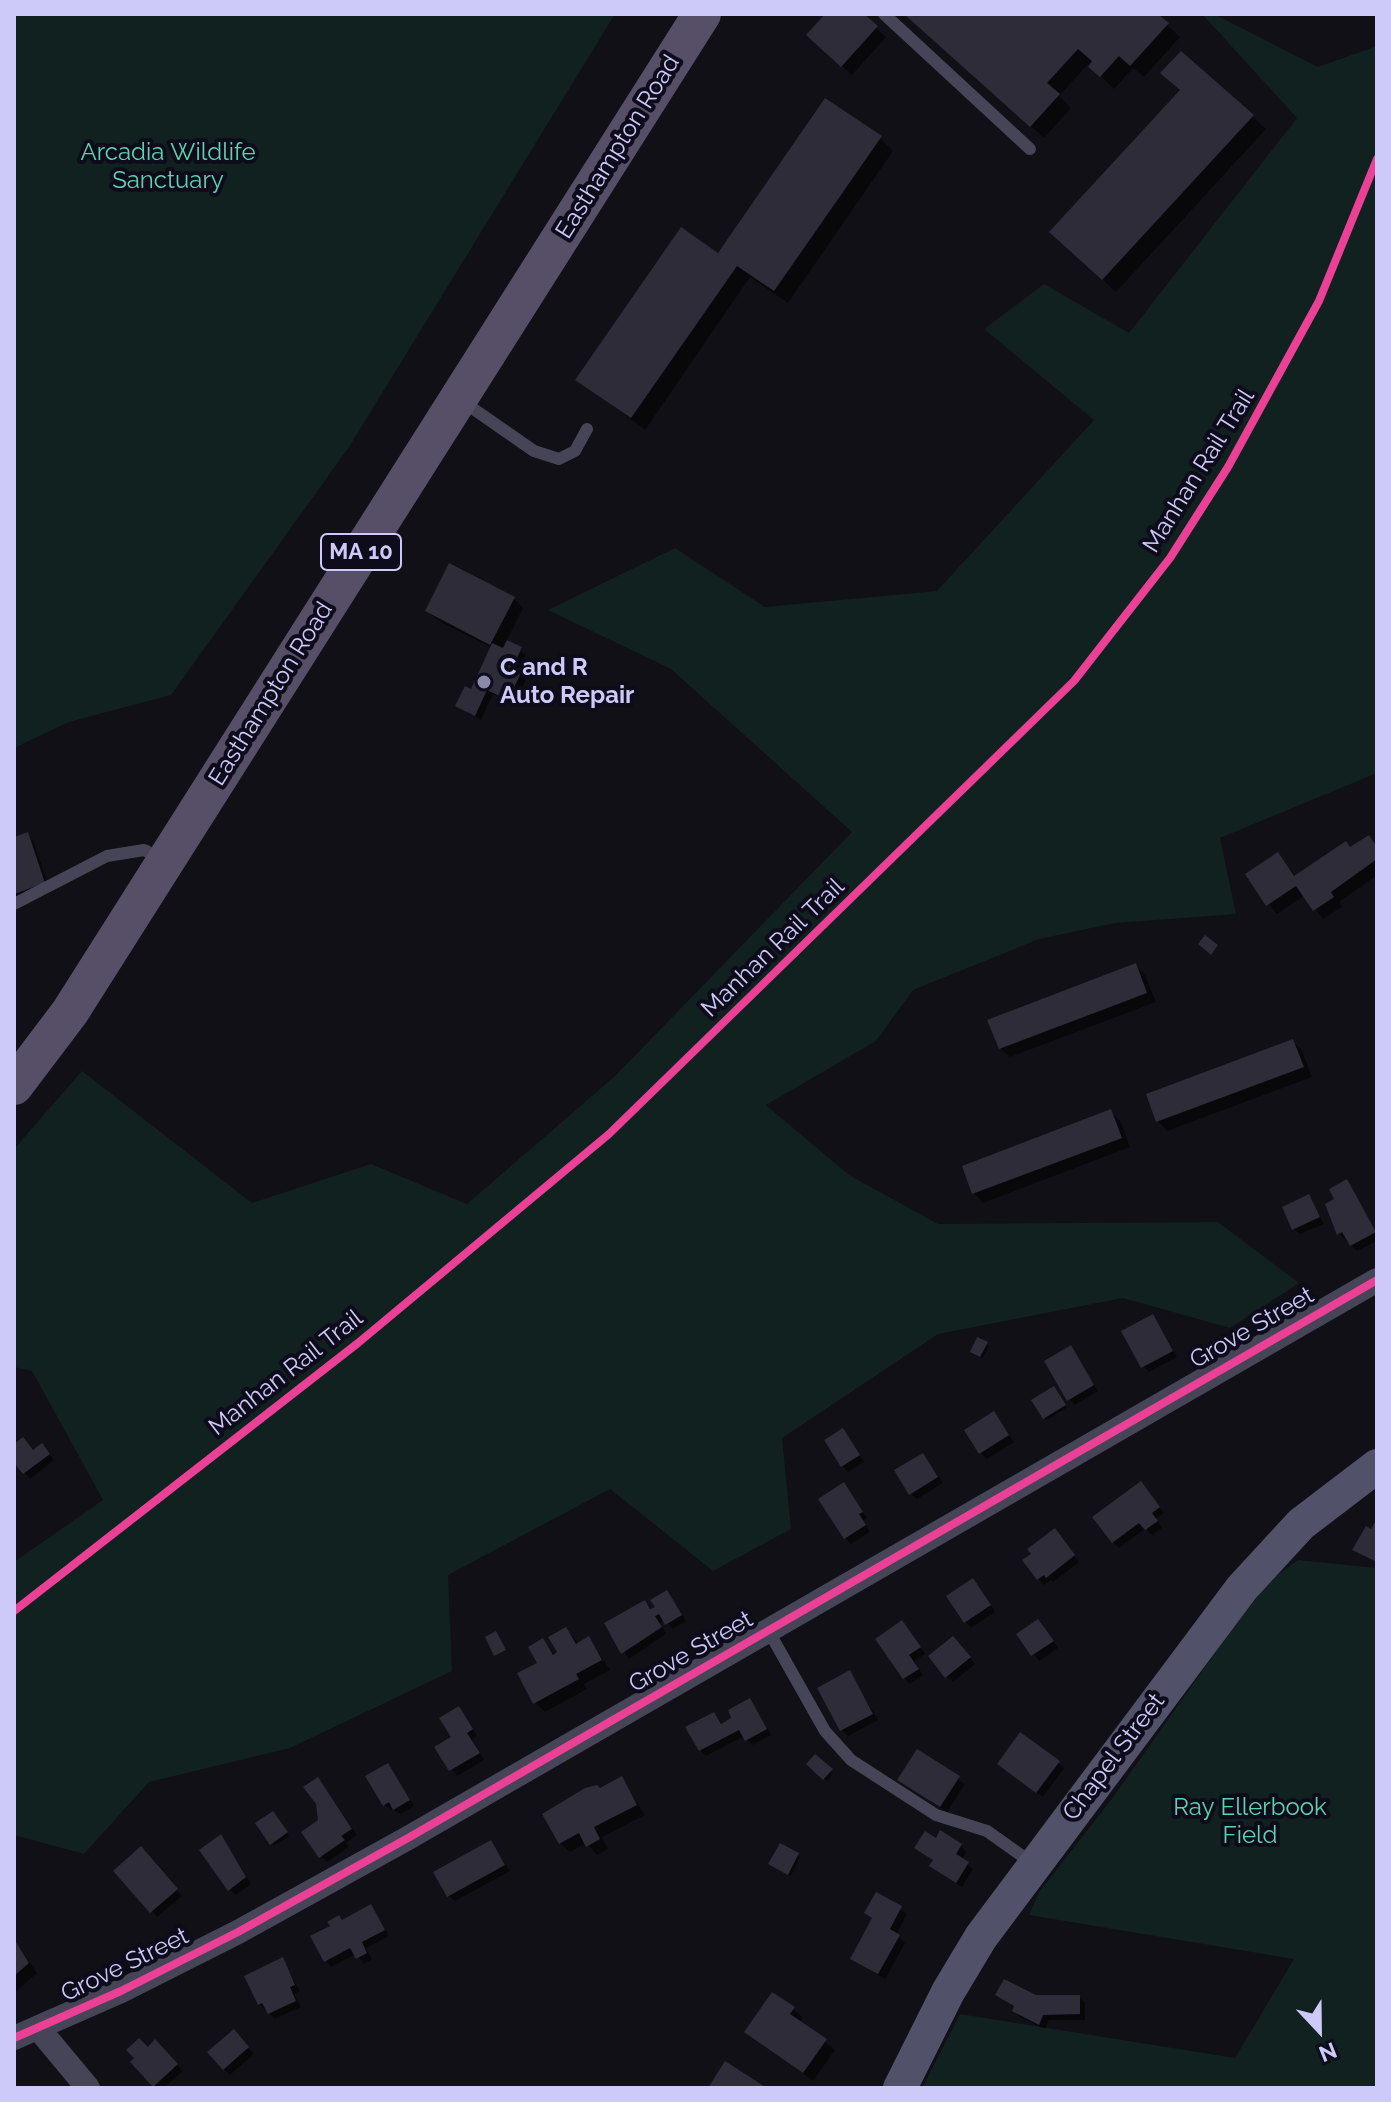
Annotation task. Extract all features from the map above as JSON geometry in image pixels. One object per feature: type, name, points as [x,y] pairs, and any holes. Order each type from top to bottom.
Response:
[{"type":"main road","name":"Easthampton Road","points":[[18,1072],[70,1012],[702,14]]},
{"type":"main road","name":"Chapel Street","points":[[900,2088],[948,1992],[981,1937],[1267,1558],[1301,1524],[1377,1466]]},
{"type":"street","name":"Grove Street","points":[[14,2038],[238,1932],[1377,1280]]},
{"type":"street","points":[[38,2028],[88,2088]]},
{"type":"lane","points":[[884,14],[1030,149]]},
{"type":"lane","points":[[459,398],[534,451],[559,459],[575,451],[587,429]]},
{"type":"lane","points":[[14,904],[107,856],[144,850],[166,861]]},
{"type":"lane","points":[[768,1630],[825,1731],[851,1760],[936,1815],[987,1831],[1034,1864]]},
{"type":"green space","name":"Arcadia Wildlife Sanctuary","points":[[14,14],[615,14],[349,447],[171,695],[69,722],[14,748]]},
{"type":"green space","points":[[1202,14],[1214,14],[1318,67],[1377,46],[1377,773],[1220,838],[1236,914],[1115,923],[1039,939],[913,990],[876,1041],[766,1105],[849,1175],[938,1224],[1218,1222],[1299,1283],[1230,1328],[1123,1298],[938,1334],[782,1438],[791,1529],[713,1571],[610,1489],[448,1575],[452,1671],[290,1748],[149,1782],[84,1854],[14,1835],[14,1562],[103,1500],[32,1371],[14,1367],[14,1149],[82,1071],[252,1203],[371,1164],[467,1204],[615,1076],[852,832],[671,669],[548,610],[675,548],[765,607],[937,591],[1094,420],[984,329],[1044,284],[1129,333],[1297,118]]},
{"type":"green space","name":"Ray Ellerbook Field","points":[[1298,1560],[1377,1568],[1377,2088],[922,2088],[960,2014],[1235,2058],[1294,1959],[1029,1915],[1039,1892],[1111,1800],[1263,1585]]},
{"type":"building","points":[[825,14],[864,14],[878,26],[841,67],[806,35]]},
{"type":"building","points":[[904,14],[1158,14],[1169,23],[1130,66],[1119,56],[1100,77],[1088,67],[1092,61],[1078,49],[1047,83],[1060,94],[1030,127]]},
{"type":"building","points":[[1181,51],[1254,115],[1102,280],[1049,232],[1180,90],[1160,73]]},
{"type":"building","points":[[825,98],[882,136],[774,291],[737,266],[631,418],[575,380],[681,227],[718,253]]},
{"type":"building","points":[[449,563],[515,597],[490,645],[425,611]]},
{"type":"building","points":[[507,640],[522,647],[513,667],[522,671],[508,700],[487,690],[475,716],[455,706],[465,686],[471,689],[492,643],[503,648]]},
{"type":"building","points":[[28,832],[45,883],[14,894],[14,837]]},
{"type":"building","points":[[1369,835],[1377,847],[1377,859],[1331,892],[1334,897],[1313,911],[1296,886],[1266,906],[1245,874],[1278,852],[1294,876],[1346,841],[1350,847]]},
{"type":"building","points":[[1205,935],[1218,945],[1211,955],[1198,944]]},
{"type":"building","points":[[1136,963],[1147,993],[999,1049],[987,1020]]},
{"type":"building","points":[[1293,1039],[1304,1067],[1156,1122],[1146,1094]]},
{"type":"building","points":[[1111,1109],[1122,1138],[972,1194],[962,1166]]},
{"type":"building","points":[[1347,1179],[1376,1232],[1350,1246],[1342,1232],[1337,1235],[1325,1204],[1334,1199],[1329,1189]]},
{"type":"building","points":[[1309,1194],[1320,1217],[1292,1230],[1282,1207]]},
{"type":"building","points":[[1153,1314],[1173,1351],[1141,1368],[1121,1331]]},
{"type":"building","points":[[977,1337],[988,1342],[980,1357],[970,1352]]},
{"type":"building","points":[[1071,1345],[1094,1385],[1067,1401],[1044,1361]]},
{"type":"building","points":[[1054,1386],[1066,1405],[1043,1419],[1031,1400]]},
{"type":"building","points":[[994,1411],[1009,1435],[979,1454],[964,1430]]},
{"type":"building","points":[[843,1428],[860,1455],[841,1467],[824,1440]]},
{"type":"building","points":[[23,1437],[33,1450],[42,1443],[50,1454],[23,1474],[14,1463],[14,1444]]},
{"type":"building","points":[[923,1453],[938,1477],[909,1495],[894,1470]]},
{"type":"building","points":[[1141,1481],[1160,1507],[1152,1513],[1158,1521],[1145,1530],[1139,1523],[1112,1543],[1092,1517]]},
{"type":"building","points":[[844,1482],[863,1512],[859,1514],[866,1525],[844,1539],[818,1499]]},
{"type":"building","points":[[1377,1519],[1377,1562],[1352,1550],[1366,1526],[1371,1529]]},
{"type":"building","points":[[1055,1528],[1075,1555],[1046,1578],[1044,1575],[1037,1580],[1022,1560],[1031,1554],[1027,1549]]},
{"type":"building","points":[[973,1578],[991,1605],[964,1623],[946,1596]]},
{"type":"building","points":[[667,1590],[682,1615],[665,1625],[659,1614],[655,1616],[662,1627],[621,1654],[604,1623],[645,1600],[650,1609],[655,1607],[650,1600]]},
{"type":"building","points":[[1038,1619],[1054,1641],[1031,1656],[1016,1634]]},
{"type":"building","points":[[902,1620],[921,1647],[909,1655],[919,1669],[903,1679],[875,1639]]},
{"type":"building","points":[[566,1627],[576,1644],[589,1636],[602,1660],[576,1674],[579,1679],[533,1704],[517,1673],[537,1663],[528,1647],[543,1638],[553,1655],[557,1652],[548,1637]]},
{"type":"building","points":[[496,1631],[506,1650],[494,1656],[485,1637]]},
{"type":"building","points":[[953,1636],[971,1657],[945,1678],[928,1656]]},
{"type":"building","points":[[850,1670],[873,1714],[840,1731],[817,1688]]},
{"type":"building","points":[[750,1698],[767,1729],[745,1741],[739,1730],[699,1751],[685,1727],[714,1712],[721,1724],[731,1718],[728,1710]]},
{"type":"building","points":[[459,1706],[473,1729],[467,1733],[480,1753],[449,1771],[434,1747],[451,1737],[439,1718]]},
{"type":"building","points":[[1020,1732],[1060,1761],[1036,1793],[997,1764]]},
{"type":"building","points":[[917,1749],[960,1776],[940,1807],[897,1780]]},
{"type":"building","points":[[815,1754],[833,1769],[823,1780],[806,1764]]},
{"type":"building","points":[[388,1763],[410,1800],[393,1810],[389,1802],[383,1806],[365,1776]]},
{"type":"building","points":[[622,1776],[637,1805],[594,1827],[600,1839],[586,1847],[579,1833],[559,1844],[542,1814],[585,1788],[597,1785],[600,1788]]},
{"type":"building","points":[[318,1777],[352,1829],[341,1836],[345,1840],[319,1858],[301,1832],[318,1820],[316,1804],[303,1787]]},
{"type":"building","points":[[273,1811],[288,1832],[270,1845],[255,1823]]},
{"type":"building","points":[[940,1830],[962,1844],[956,1854],[969,1862],[956,1883],[929,1866],[933,1860],[914,1848],[925,1831],[936,1838]]},
{"type":"building","points":[[221,1834],[246,1877],[228,1891],[199,1850]]},
{"type":"building","points":[[491,1840],[505,1865],[447,1897],[433,1872]]},
{"type":"building","points":[[780,1843],[799,1853],[788,1875],[768,1864]]},
{"type":"building","points":[[141,1846],[178,1889],[150,1913],[113,1871]]},
{"type":"building","points":[[876,1892],[902,1906],[890,1929],[900,1935],[878,1974],[850,1959],[872,1918],[864,1913]]},
{"type":"building","points":[[371,1904],[385,1930],[362,1942],[367,1953],[356,1959],[350,1948],[324,1962],[310,1936],[330,1926],[327,1922],[339,1915],[342,1920]]},
{"type":"building","points":[[14,1939],[29,1963],[14,1976]]},
{"type":"building","points":[[283,1957],[295,1985],[290,1987],[296,2001],[268,2014],[262,2003],[258,2005],[244,1976]]},
{"type":"building","points":[[1004,1979],[1036,1995],[1080,1995],[1080,2014],[1043,2015],[1039,2025],[1012,2011],[1014,2006],[995,1995]]},
{"type":"building","points":[[772,1992],[795,2007],[790,2014],[827,2039],[803,2073],[744,2032]]},
{"type":"building","points":[[234,2029],[249,2047],[223,2070],[207,2052]]},
{"type":"building","points":[[139,2038],[148,2047],[155,2039],[178,2064],[153,2087],[130,2062],[134,2058],[126,2050]]},
{"type":"building","points":[[725,2061],[767,2088],[708,2088]]},
{"type":"cycle path","name":"Manhan Rail Trail","points":[[14,1611],[358,1343],[609,1134],[1074,681],[1170,558],[1228,467],[1319,301],[1377,159]]},
{"type":"cycle path","points":[[14,2038],[121,1991],[238,1932],[408,1838],[1377,1280]]},
{"type":"place","name":"C and R Auto Repair","points":[[484,682]]}]
